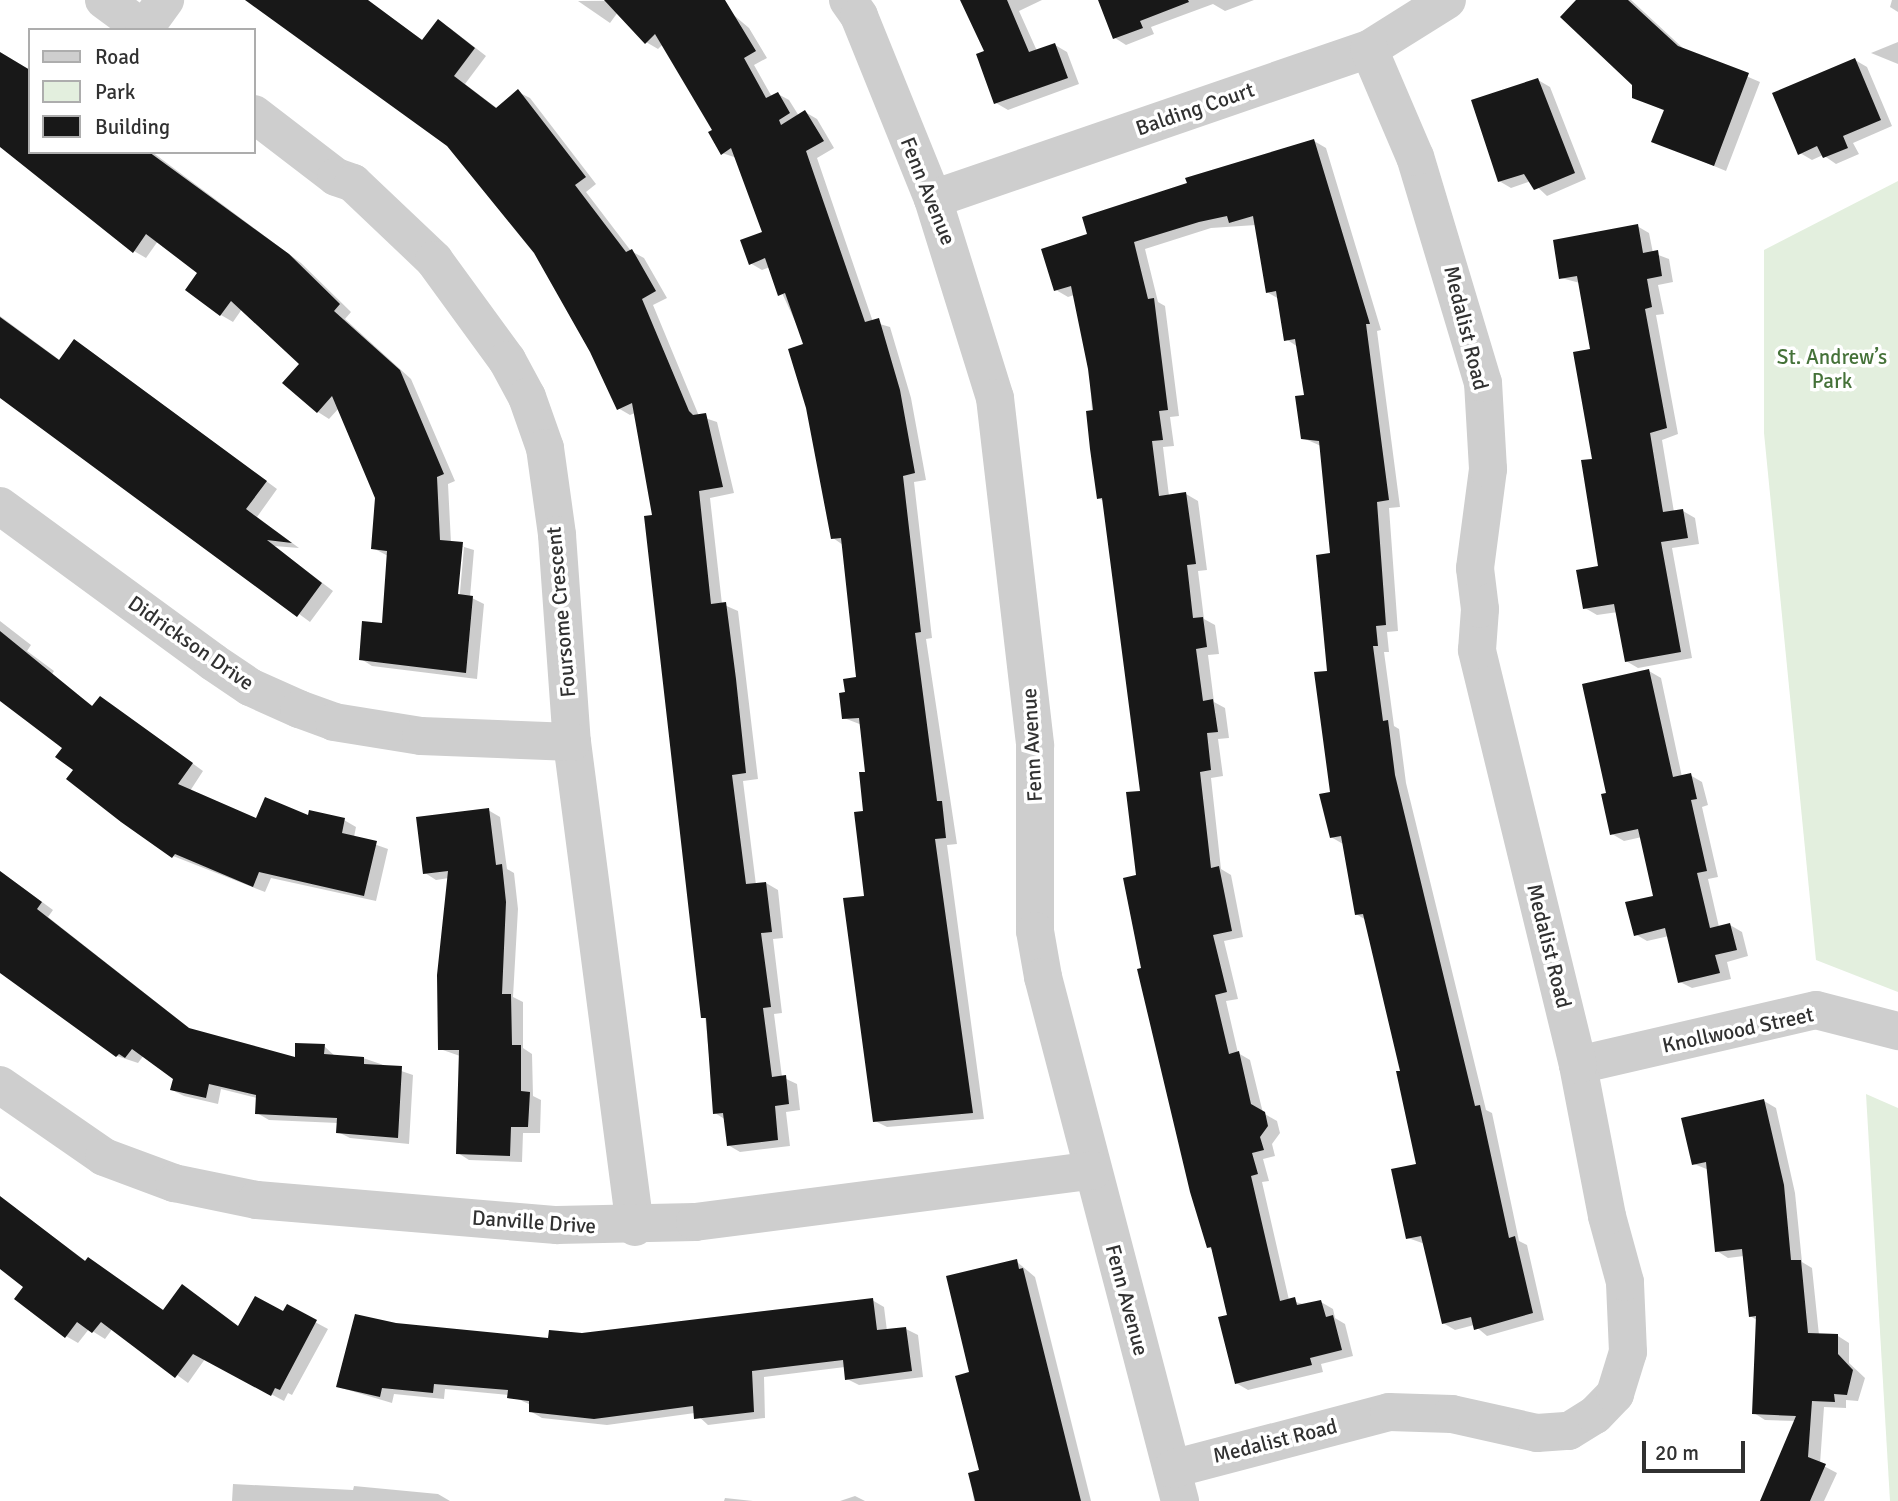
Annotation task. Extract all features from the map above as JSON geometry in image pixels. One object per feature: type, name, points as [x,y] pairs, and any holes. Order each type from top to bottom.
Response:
[{"type":"street","points":[[104,0],[143,28]]},
{"type":"street","points":[[145,28],[165,0]]},
{"type":"street","name":"Fenn Avenue","points":[[848,0],[859,16],[933,199],[995,398],[1017,624],[1034,734],[1035,931],[1093,1170],[1176,1485]]},
{"type":"street","name":"Balding Court","points":[[933,199],[1369,49],[1447,0]]},
{"type":"street","name":"Medalist Road","points":[[1176,1485],[1389,1412],[1452,1414],[1536,1433],[1569,1431],[1595,1415],[1615,1394],[1630,1321],[1578,1065],[1477,650],[1480,609],[1475,568],[1488,469],[1483,383],[1415,157],[1369,49]]},
{"type":"street","name":"Foursome Crescent","points":[[256,116],[336,177],[353,183],[434,260],[507,360],[527,397],[545,448],[557,535],[572,742],[635,1227]]},
{"type":"street","name":"Didrickson Drive","points":[[0,506],[250,687],[299,709],[334,722],[421,736],[572,742]]},
{"type":"street","name":"Knollwood Street","points":[[1578,1065],[1816,1010],[1898,1031]]},
{"type":"street","name":"Danville Drive","points":[[0,1085],[104,1157],[174,1183],[257,1200],[558,1226],[635,1227],[1093,1170]]},
{"type":"green space","name":"St. Andrew’s Park","points":[[1898,181],[1898,992],[1816,960],[1764,433],[1764,250]]},
{"type":"green space","points":[[1866,1094],[1898,1108],[1898,1501],[1890,1501]]},
{"type":"building","points":[[245,0],[368,0],[422,40],[438,19],[475,48],[454,76],[496,108],[518,89],[586,177],[575,185],[626,252],[632,249],[656,291],[642,299],[689,411],[693,415],[706,413],[723,487],[699,491],[711,604],[726,602],[736,679],[746,773],[732,775],[746,884],[766,882],[772,932],[761,933],[771,1007],[763,1008],[772,1077],[786,1075],[789,1104],[775,1106],[778,1140],[727,1146],[723,1113],[713,1114],[706,1018],[701,1018],[644,516],[652,515],[632,403],[617,410],[590,352],[534,253],[447,146]]},
{"type":"building","points":[[604,0],[725,0],[756,51],[744,58],[766,98],[778,92],[790,113],[779,120],[781,125],[805,110],[824,141],[806,151],[865,322],[879,318],[900,390],[915,473],[903,476],[921,632],[915,633],[937,801],[942,801],[946,838],[935,839],[973,1113],[873,1122],[843,898],[864,896],[854,812],[863,811],[859,772],[865,772],[859,718],[842,719],[839,693],[845,692],[843,679],[856,677],[841,538],[831,539],[806,408],[788,349],[803,344],[785,293],[778,296],[765,258],[749,265],[740,240],[762,232],[731,148],[721,155],[708,132],[712,130],[655,34],[645,44]]},
{"type":"building","points":[[960,0],[1007,0],[1029,52],[1055,43],[1068,78],[994,104],[976,54],[984,51]]},
{"type":"building","points":[[1098,0],[1189,2],[1140,21],[1143,28],[1113,39]]},
{"type":"building","points":[[1576,0],[1628,0],[1678,46],[1749,73],[1714,166],[1651,142],[1664,110],[1632,98],[1632,85],[1560,17]]},
{"type":"building","points":[[0,52],[28,69],[28,154],[152,154],[289,254],[340,304],[334,311],[400,370],[444,474],[437,477],[440,540],[463,542],[458,594],[473,596],[466,673],[359,660],[362,621],[382,623],[387,551],[371,549],[375,498],[332,396],[317,413],[282,383],[299,364],[231,301],[220,316],[185,290],[197,273],[146,234],[133,253],[0,147]]},
{"type":"building","points":[[1855,58],[1881,120],[1843,136],[1848,148],[1823,158],[1817,146],[1798,155],[1772,93]]},
{"type":"building","points":[[1538,78],[1575,173],[1534,190],[1524,174],[1498,182],[1471,100]]},
{"type":"building","points":[[1314,139],[1370,324],[1366,324],[1389,500],[1377,502],[1386,625],[1376,626],[1378,646],[1373,646],[1383,721],[1388,720],[1395,775],[1475,1106],[1480,1105],[1509,1238],[1515,1236],[1533,1313],[1474,1330],[1471,1317],[1442,1324],[1421,1236],[1406,1239],[1391,1169],[1416,1164],[1396,1071],[1400,1071],[1363,914],[1355,915],[1341,836],[1330,838],[1319,794],[1330,792],[1314,672],[1327,671],[1316,555],[1330,553],[1319,441],[1301,439],[1295,396],[1304,395],[1295,339],[1284,341],[1276,291],[1266,293],[1253,216],[1229,223],[1227,216],[1199,222],[1134,242],[1148,299],[1154,298],[1168,410],[1159,411],[1163,440],[1152,441],[1159,496],[1186,492],[1196,564],[1187,565],[1193,618],[1203,617],[1207,647],[1196,649],[1203,701],[1213,699],[1218,732],[1207,733],[1211,770],[1200,772],[1211,868],[1219,866],[1232,931],[1213,935],[1227,992],[1215,995],[1229,1054],[1239,1051],[1251,1104],[1265,1112],[1268,1126],[1260,1137],[1264,1150],[1252,1153],[1258,1174],[1251,1176],[1280,1301],[1295,1297],[1297,1305],[1321,1300],[1326,1317],[1333,1315],[1342,1350],[1310,1358],[1312,1365],[1235,1384],[1218,1317],[1227,1315],[1211,1247],[1207,1248],[1190,1192],[1137,969],[1141,968],[1123,878],[1136,875],[1126,792],[1140,791],[1102,498],[1097,499],[1090,449],[1086,411],[1093,410],[1088,369],[1071,286],[1054,291],[1041,249],[1087,234],[1082,217],[1187,183],[1185,178]]},
{"type":"building","points":[[1638,224],[1643,253],[1658,250],[1662,276],[1647,279],[1652,307],[1645,309],[1667,428],[1650,433],[1663,512],[1683,509],[1688,538],[1661,542],[1681,652],[1625,662],[1614,604],[1583,609],[1576,570],[1598,566],[1581,460],[1592,459],[1573,352],[1590,349],[1577,276],[1559,279],[1553,240]]},
{"type":"building","points":[[0,317],[59,360],[74,339],[267,481],[246,509],[292,543],[267,540],[322,583],[297,617],[0,398]]},
{"type":"building","points":[[0,631],[92,706],[100,696],[193,763],[178,784],[256,818],[265,797],[308,815],[309,810],[345,818],[342,833],[377,841],[364,896],[259,872],[253,887],[175,854],[172,858],[121,822],[66,779],[73,770],[55,757],[62,748],[0,701]]},
{"type":"building","points":[[1649,669],[1673,777],[1691,773],[1697,799],[1691,800],[1707,871],[1697,873],[1710,928],[1730,923],[1737,950],[1715,955],[1720,973],[1678,983],[1665,928],[1634,936],[1625,902],[1653,896],[1638,829],[1610,835],[1601,794],[1606,793],[1582,684]]},
{"type":"building","points":[[489,808],[496,865],[502,864],[506,902],[502,994],[511,994],[512,1045],[521,1045],[521,1091],[530,1092],[528,1127],[511,1127],[510,1156],[456,1154],[459,1050],[438,1050],[437,975],[448,871],[423,874],[416,817]]},
{"type":"building","points":[[0,871],[42,902],[37,909],[189,1028],[295,1057],[295,1043],[325,1044],[324,1054],[364,1057],[364,1064],[402,1066],[398,1138],[336,1133],[337,1118],[255,1114],[256,1095],[209,1084],[206,1098],[170,1090],[173,1079],[132,1049],[125,1058],[119,1054],[116,1057],[0,973]]},
{"type":"building","points":[[1764,1099],[1784,1185],[1791,1260],[1801,1260],[1808,1333],[1838,1334],[1838,1354],[1853,1370],[1847,1395],[1834,1394],[1835,1402],[1812,1401],[1808,1457],[1826,1464],[1810,1501],[1760,1501],[1796,1416],[1752,1414],[1756,1316],[1749,1317],[1742,1249],[1715,1252],[1706,1162],[1692,1165],[1681,1118]]},
{"type":"building","points":[[0,1196],[85,1261],[88,1257],[163,1310],[182,1284],[238,1326],[255,1296],[283,1311],[287,1304],[317,1320],[280,1390],[275,1388],[271,1396],[193,1354],[175,1378],[101,1322],[92,1333],[77,1322],[65,1338],[14,1299],[23,1287],[0,1269]]},
{"type":"building","points":[[1017,1259],[1019,1269],[1023,1268],[1081,1501],[975,1501],[968,1473],[979,1470],[955,1376],[969,1372],[946,1276]]},
{"type":"building","points":[[873,1298],[877,1330],[906,1327],[912,1371],[845,1380],[843,1360],[752,1371],[754,1412],[694,1419],[693,1406],[594,1419],[529,1412],[529,1401],[507,1398],[508,1390],[434,1384],[433,1393],[382,1388],[380,1397],[336,1387],[355,1314],[396,1323],[548,1338],[549,1330],[582,1333]]}]
